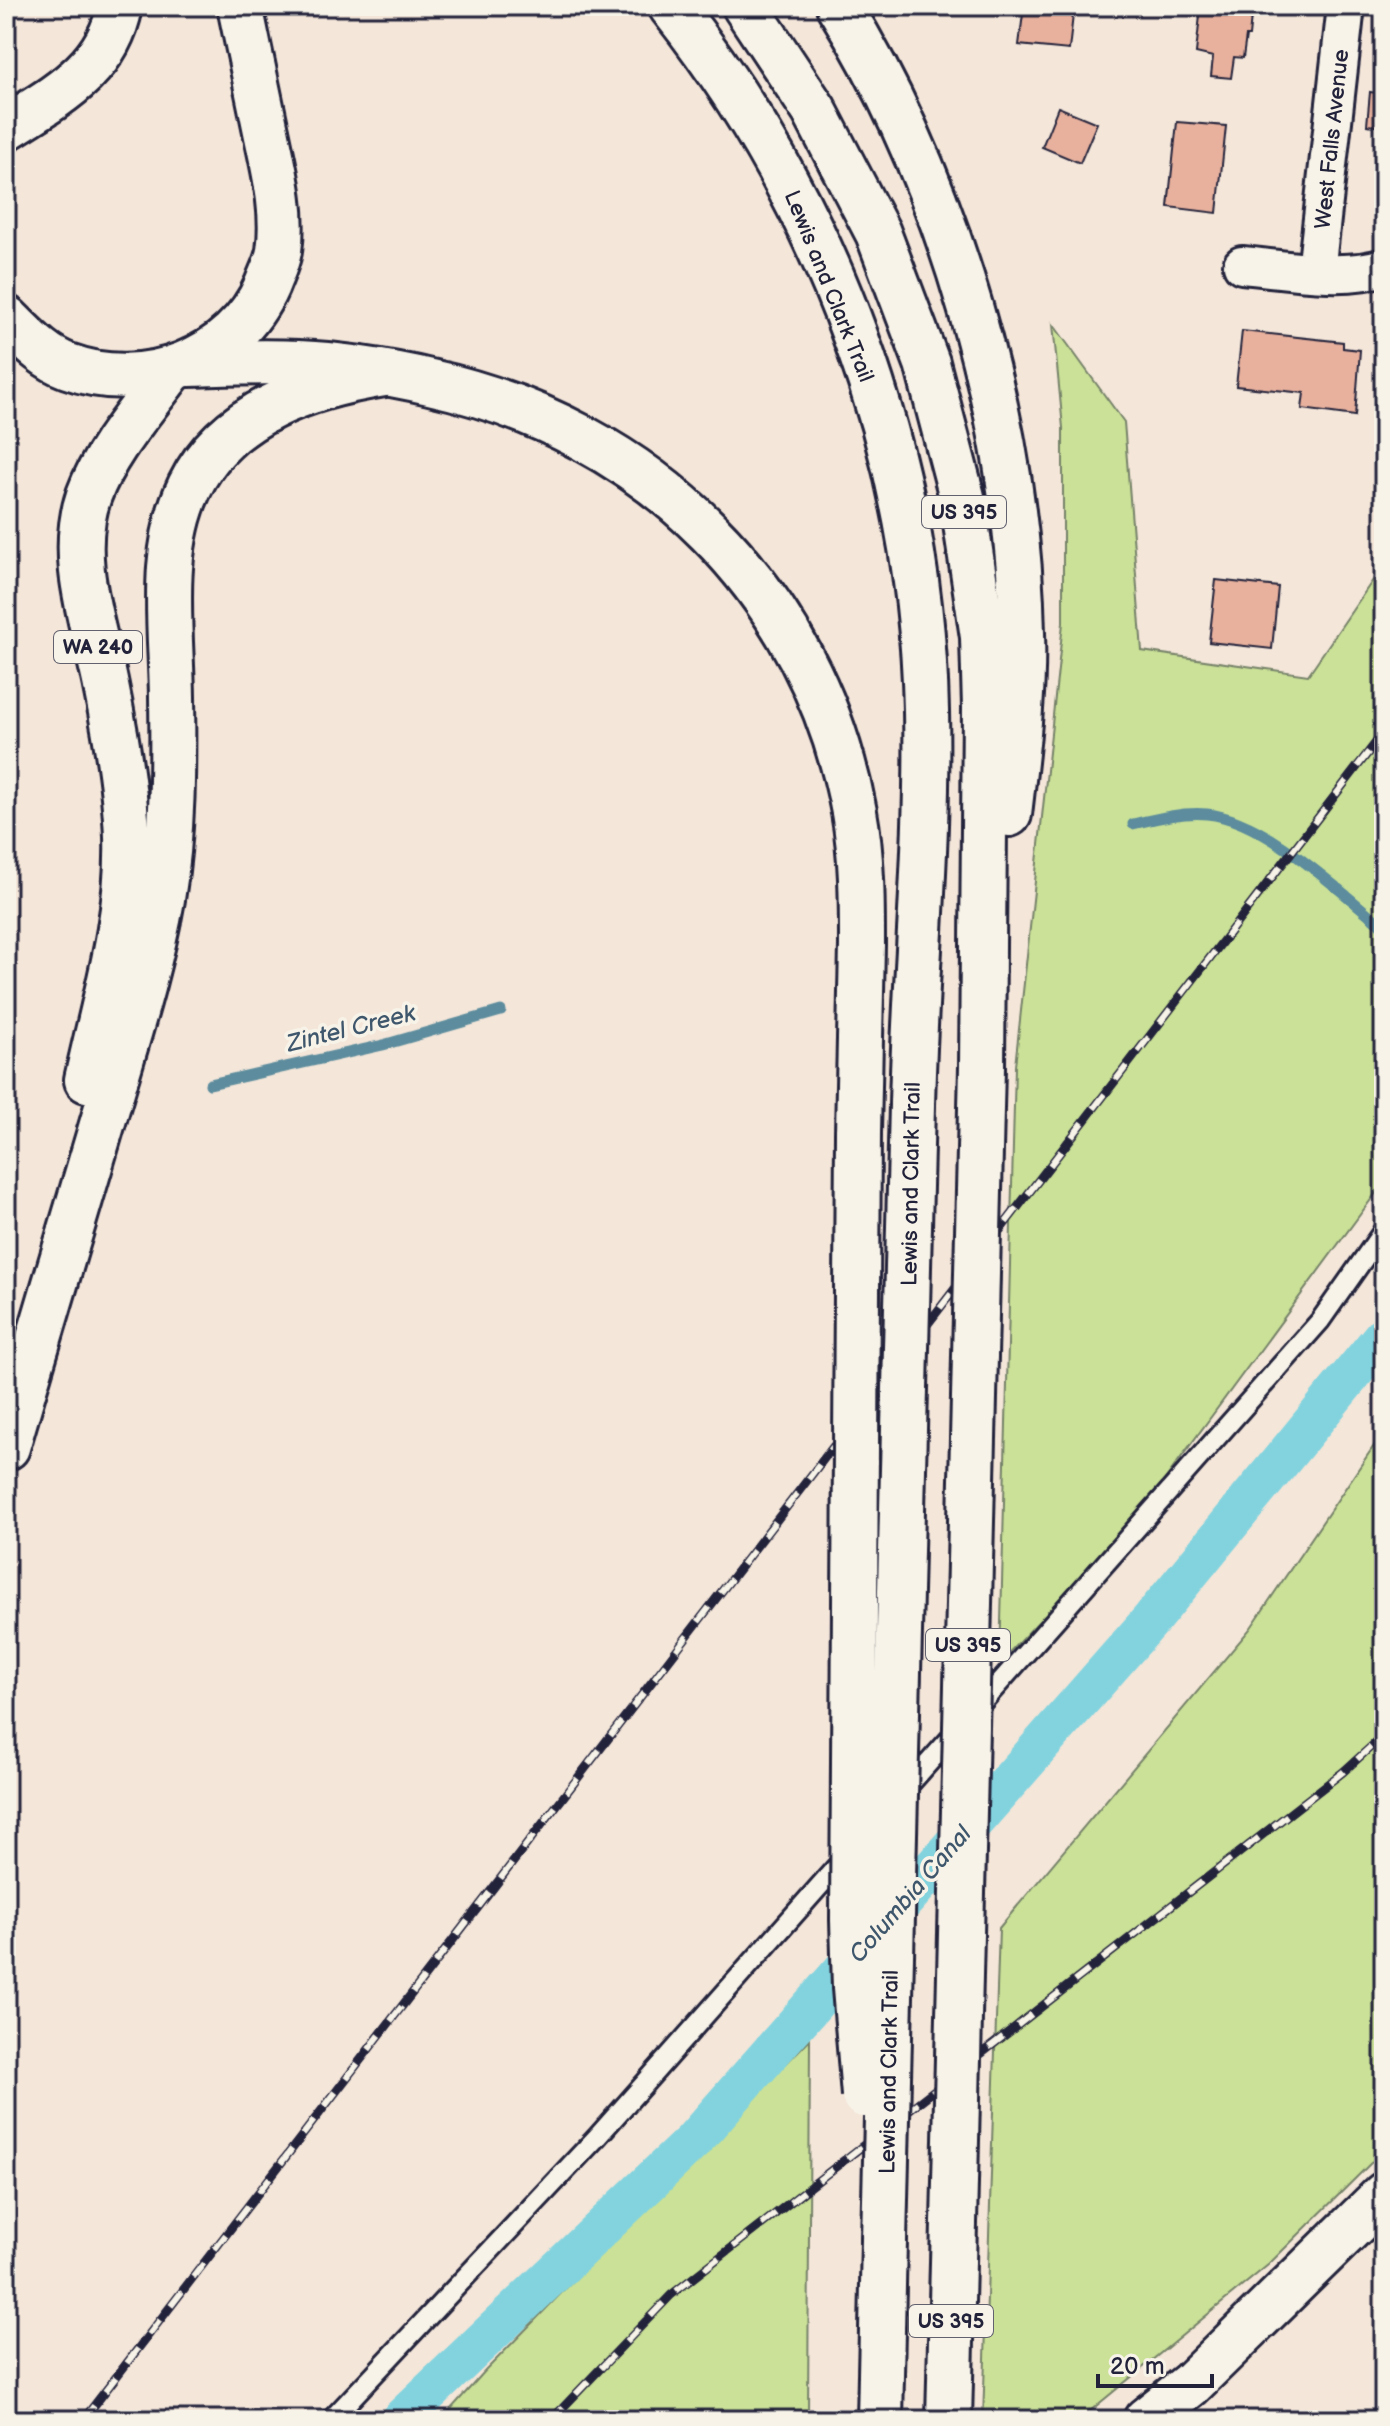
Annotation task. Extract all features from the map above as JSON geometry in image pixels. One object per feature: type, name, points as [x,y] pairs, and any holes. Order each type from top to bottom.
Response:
[{"type":"main road","points":[[6,128],[59,95],[94,66],[118,20],[120,6]]},
{"type":"main road","name":"WA 240","points":[[6,318],[49,356],[83,371],[118,378],[140,377],[180,366],[215,349],[254,309],[279,253],[281,211],[240,6]]},
{"type":"main road","name":"Lewis and Clark Trail","points":[[671,6],[756,128],[789,184],[819,248],[869,375],[904,510],[916,578],[926,711],[926,784],[912,1105],[880,2420]]},
{"type":"main road","name":"US 395","points":[[745,6],[814,110],[878,233],[927,363],[946,429],[962,497],[983,637],[982,1067],[949,2420]]},
{"type":"main road","points":[[839,6],[907,135],[942,222],[989,385],[1015,534],[1022,622],[1021,676],[1016,753],[982,1067]]},
{"type":"main road","points":[[180,366],[297,363],[430,382],[490,398],[538,417],[616,457],[653,482],[711,532],[745,571],[780,621],[816,684],[832,724],[855,816],[862,915],[853,1934],[860,2054],[884,2240]]},
{"type":"main road","name":"WA 240","points":[[7,1450],[116,950],[126,873],[126,825],[117,742],[81,561],[83,518],[104,462],[180,366]]},
{"type":"main road","points":[[7,1450],[151,956],[168,849],[172,732],[170,555],[180,511],[191,484],[205,462],[225,438],[244,423],[283,402],[322,387],[384,374]]},
{"type":"main road","points":[[1146,2420],[1191,2384],[1384,2195]]},
{"type":"street","name":"West Falls Avenue","points":[[1316,272],[1346,6]]},
{"type":"street","points":[[1242,265],[1316,272],[1372,271],[1384,267]]},
{"type":"lane","points":[[331,2420],[598,2136],[1320,1321],[1384,1230]]},
{"type":"green space","points":[[1053,324],[1124,422],[1142,651],[1308,675],[1384,564],[1384,1182],[1135,1520],[1000,1662],[1015,1066],[1063,623],[1063,428]]},
{"type":"green space","points":[[1384,1431],[1384,2150],[1268,2265],[1079,2420],[983,2420],[999,1928],[1250,1629]]},
{"type":"green space","points":[[810,2039],[808,2420],[441,2420],[485,2371]]},
{"type":"building","points":[[1024,6],[1074,6],[1069,50],[1019,45]]},
{"type":"building","points":[[1201,6],[1252,7],[1243,58],[1234,57],[1231,78],[1211,76],[1213,57],[1196,53]]},
{"type":"building","points":[[1370,92],[1384,94],[1384,127],[1367,125]]},
{"type":"building","points":[[1058,107],[1097,123],[1080,163],[1042,147]]},
{"type":"building","points":[[1177,122],[1226,126],[1217,213],[1168,207]]},
{"type":"building","points":[[1242,331],[1343,342],[1343,348],[1360,350],[1355,416],[1302,409],[1304,393],[1236,386]]},
{"type":"building","points":[[1216,580],[1278,587],[1272,649],[1209,642]]},
{"type":"waterway","name":"Zintel Creek","points":[[1133,824],[1188,814],[1229,819],[1277,842],[1384,927]]},
{"type":"waterway","name":"Zintel Creek","points":[[210,1084],[383,1045],[501,1011]]},
{"type":"waterway","name":"Columbia Canal","points":[[400,2420],[692,2142],[1150,1621],[1384,1335]]},
{"type":"railway","points":[[83,2420],[1384,732]]},
{"type":"railway","points":[[551,2420],[671,2295],[1343,1772],[1384,1735]]}]
